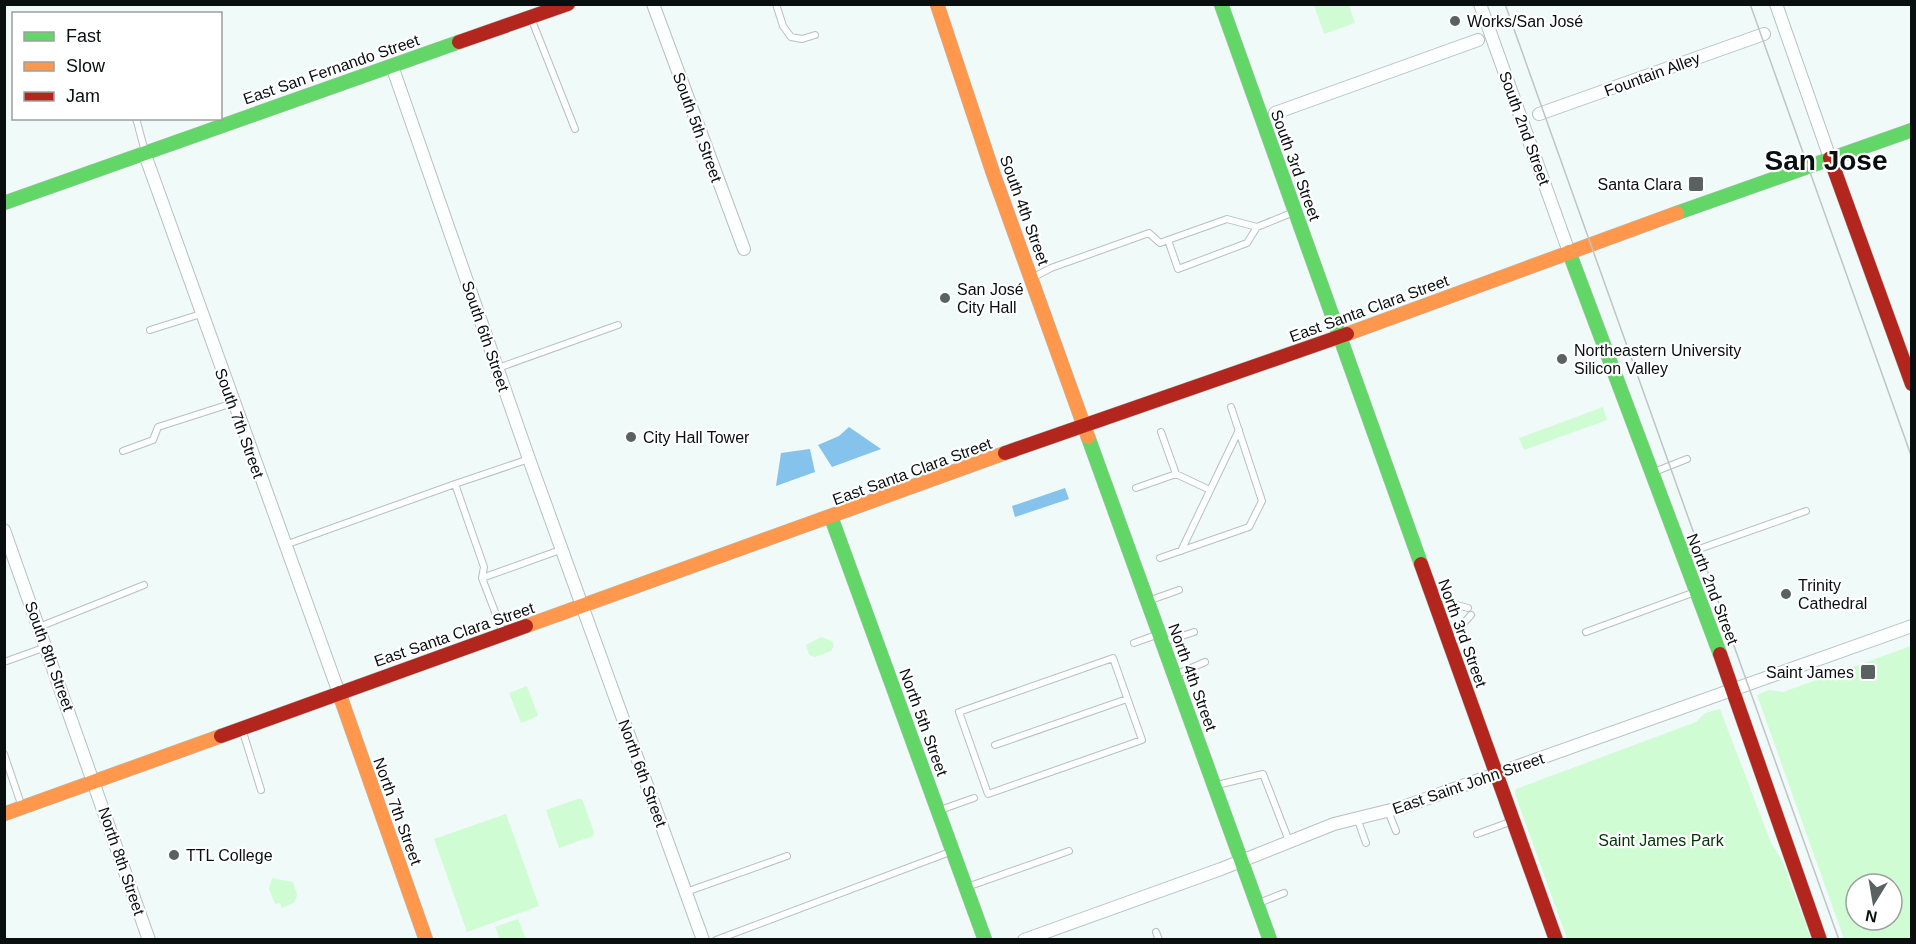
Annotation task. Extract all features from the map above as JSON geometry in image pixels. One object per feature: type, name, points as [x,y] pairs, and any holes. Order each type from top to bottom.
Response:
[{"type":"main road","name":"East San Fernando Street","points":[[6,200],[568,4]]},
{"type":"main road","name":"South 4th Street","points":[[937,4],[1031,278],[1085,425]]},
{"type":"main road","name":"South 3rd Street","points":[[1221,4],[1339,336]]},
{"type":"main road","name":"East Santa Clara Street","points":[[4,814],[1911,130]]},
{"type":"main road","points":[[1830,158],[1911,384]]},
{"type":"main road","name":"North 2nd Street","points":[[1569,252],[1733,690],[1820,939]]},
{"type":"main road","name":"North 3rd Street","points":[[1339,336],[1495,775],[1556,939]]},
{"type":"main road","name":"North 4th Street","points":[[1085,425],[1257,904],[1266,939]]},
{"type":"main road","name":"North 5th Street","points":[[831,517],[954,850],[984,939]]},
{"type":"main road","name":"North 7th Street","points":[[339,693],[426,939]]},
{"type":"street","name":"South 5th Street","points":[[653,4],[744,249]]},
{"type":"street","name":"South 2nd Street","points":[[1480,4],[1569,252]]},
{"type":"street","points":[[1776,4],[1830,158]]},
{"type":"street","name":"Fountain Alley","points":[[1539,114],[1764,34]]},
{"type":"street","points":[[1275,113],[1478,40]]},
{"type":"street","name":"South 6th Street","points":[[392,66],[529,459],[584,606]]},
{"type":"street","name":"South 7th Street","points":[[144,152],[339,693]]},
{"type":"street","name":"South 8th Street","points":[[4,530],[94,782]]},
{"type":"street","name":"North 6th Street","points":[[584,606],[703,939]]},
{"type":"street","name":"East Saint John Street","points":[[1024,939],[1357,817],[1387,811],[1495,775],[1911,626]]},
{"type":"street","name":"North 8th Street","points":[[94,782],[150,939]]},
{"type":"lane","points":[[776,4],[783,26],[791,37],[802,39],[815,35]]},
{"type":"lane","points":[[531,18],[575,129]]},
{"type":"lane","points":[[136,120],[144,152]]},
{"type":"lane","points":[[1168,240],[1178,269],[1247,243],[1257,227],[1295,212]]},
{"type":"lane","points":[[1031,278],[1051,268],[1149,233],[1160,243],[1227,219],[1257,227]]},
{"type":"lane","points":[[150,330],[201,314]]},
{"type":"lane","points":[[498,368],[618,325]]},
{"type":"lane","points":[[123,451],[153,440],[158,427],[233,403]]},
{"type":"lane","points":[[1160,558],[1249,527],[1262,501],[1231,407]]},
{"type":"lane","points":[[1181,551],[1239,430]]},
{"type":"lane","points":[[1161,432],[1176,474]]},
{"type":"lane","points":[[285,545],[529,459]]},
{"type":"lane","points":[[1652,473],[1687,459]]},
{"type":"lane","points":[[1136,488],[1176,474],[1210,490]]},
{"type":"lane","points":[[455,484],[484,567],[482,578],[504,635]]},
{"type":"lane","points":[[1683,555],[1806,511]]},
{"type":"lane","points":[[482,578],[563,549]]},
{"type":"lane","points":[[39,627],[144,585]]},
{"type":"lane","points":[[1429,588],[1453,604],[1468,608]]},
{"type":"lane","points":[[1148,601],[1179,590]]},
{"type":"lane","points":[[1586,632],[1696,591]]},
{"type":"lane","points":[[1451,650],[1461,626],[1471,615]]},
{"type":"lane","points":[[1134,643],[1194,632]]},
{"type":"lane","points":[[4,662],[46,647]]},
{"type":"lane","points":[[1113,658],[1127,699],[1142,740],[988,794],[960,711],[1113,658]]},
{"type":"lane","points":[[1174,675],[1205,663]]},
{"type":"lane","points":[[995,745],[1127,699]]},
{"type":"lane","points":[[242,728],[261,790]]},
{"type":"lane","points":[[4,754],[22,807]]},
{"type":"lane","points":[[1214,786],[1263,774],[1289,842]]},
{"type":"lane","points":[[939,810],[974,798]]},
{"type":"lane","points":[[1387,811],[1396,831]]},
{"type":"lane","points":[[1357,817],[1366,843]]},
{"type":"lane","points":[[1477,834],[1513,821]]},
{"type":"lane","points":[[716,939],[954,850]]},
{"type":"lane","points":[[966,887],[1069,851]]},
{"type":"lane","points":[[686,892],[787,856]]},
{"type":"lane","points":[[1257,904],[1284,893]]},
{"type":"lane","points":[[1155,932],[1159,939]]},
{"type":"green space","points":[[1314,5],[1349,5],[1355,23],[1324,34]]},
{"type":"green space","points":[[1603,407],[1607,420],[1524,450],[1519,438]]},
{"type":"green space","points":[[821,637],[832,641],[834,646],[831,651],[815,657],[809,655],[806,645]]},
{"type":"green space","points":[[1911,646],[1911,939],[1844,939],[1757,695],[1769,690],[1783,692]]},
{"type":"green space","points":[[527,686],[538,716],[521,723],[509,693]]},
{"type":"green space","name":"Saint James Park","points":[[1720,709],[1771,843],[1782,860],[1811,939],[1567,939],[1515,794],[1516,789],[1696,722],[1705,713]]},
{"type":"green space","points":[[582,799],[594,832],[593,836],[559,848],[546,810]]},
{"type":"green space","points":[[506,814],[539,906],[467,932],[434,839]]},
{"type":"green space","points":[[272,878],[293,882],[297,895],[295,902],[282,908],[280,903],[275,904],[269,889]]},
{"type":"green space","points":[[518,919],[526,939],[500,939],[495,927]]},
{"type":"water","points":[[849,427],[881,449],[832,467],[818,445],[839,436]]},
{"type":"water","points":[[810,449],[815,472],[776,486],[781,453]]},
{"type":"water","points":[[1065,488],[1069,499],[1015,517],[1012,506]]},
{"type":"tram line","points":[[1505,4],[1839,940]]},
{"type":"tram line","points":[[1750,4],[1912,458]]},
{"type":"traffic: fast","points":[[1221,4],[1421,564]]},
{"type":"traffic: fast","points":[[4,203],[459,42]]},
{"type":"traffic: fast","points":[[1677,213],[1912,130]]},
{"type":"traffic: fast","points":[[1569,252],[1720,654]]},
{"type":"traffic: fast","points":[[1088,437],[1270,940]]},
{"type":"traffic: fast","points":[[831,517],[985,940]]},
{"type":"traffic: slow","points":[[937,4],[993,173],[1088,437]]},
{"type":"traffic: slow","points":[[1347,334],[1677,213]]},
{"type":"traffic: slow","points":[[526,626],[1005,453]]},
{"type":"traffic: slow","points":[[339,693],[426,940]]},
{"type":"traffic: slow","points":[[4,814],[221,736]]},
{"type":"traffic: jam","points":[[459,42],[568,4]]},
{"type":"traffic: jam","points":[[1830,158],[1912,384]]},
{"type":"traffic: jam","points":[[1005,453],[1347,334]]},
{"type":"traffic: jam","points":[[1421,564],[1556,940]]},
{"type":"traffic: jam","points":[[221,736],[526,626]]},
{"type":"traffic: jam","points":[[1720,654],[1820,940]]},
{"type":"place","name":"Works/San José","points":[[1455,21]]},
{"type":"place","name":"Santa Clara","points":[[1696,184]]},
{"type":"place","name":"San José City Hall","points":[[945,298]]},
{"type":"place","name":"Northeastern University Silicon Valley","points":[[1562,359]]},
{"type":"place","name":"City Hall Tower","points":[[631,437]]},
{"type":"place","name":"Trinity Cathedral","points":[[1786,594]]},
{"type":"place","name":"Saint James","points":[[1868,672]]},
{"type":"place","name":"TTL College","points":[[174,855]]},
{"type":"district","name":"San Jose","points":[[1826,160]]}]
